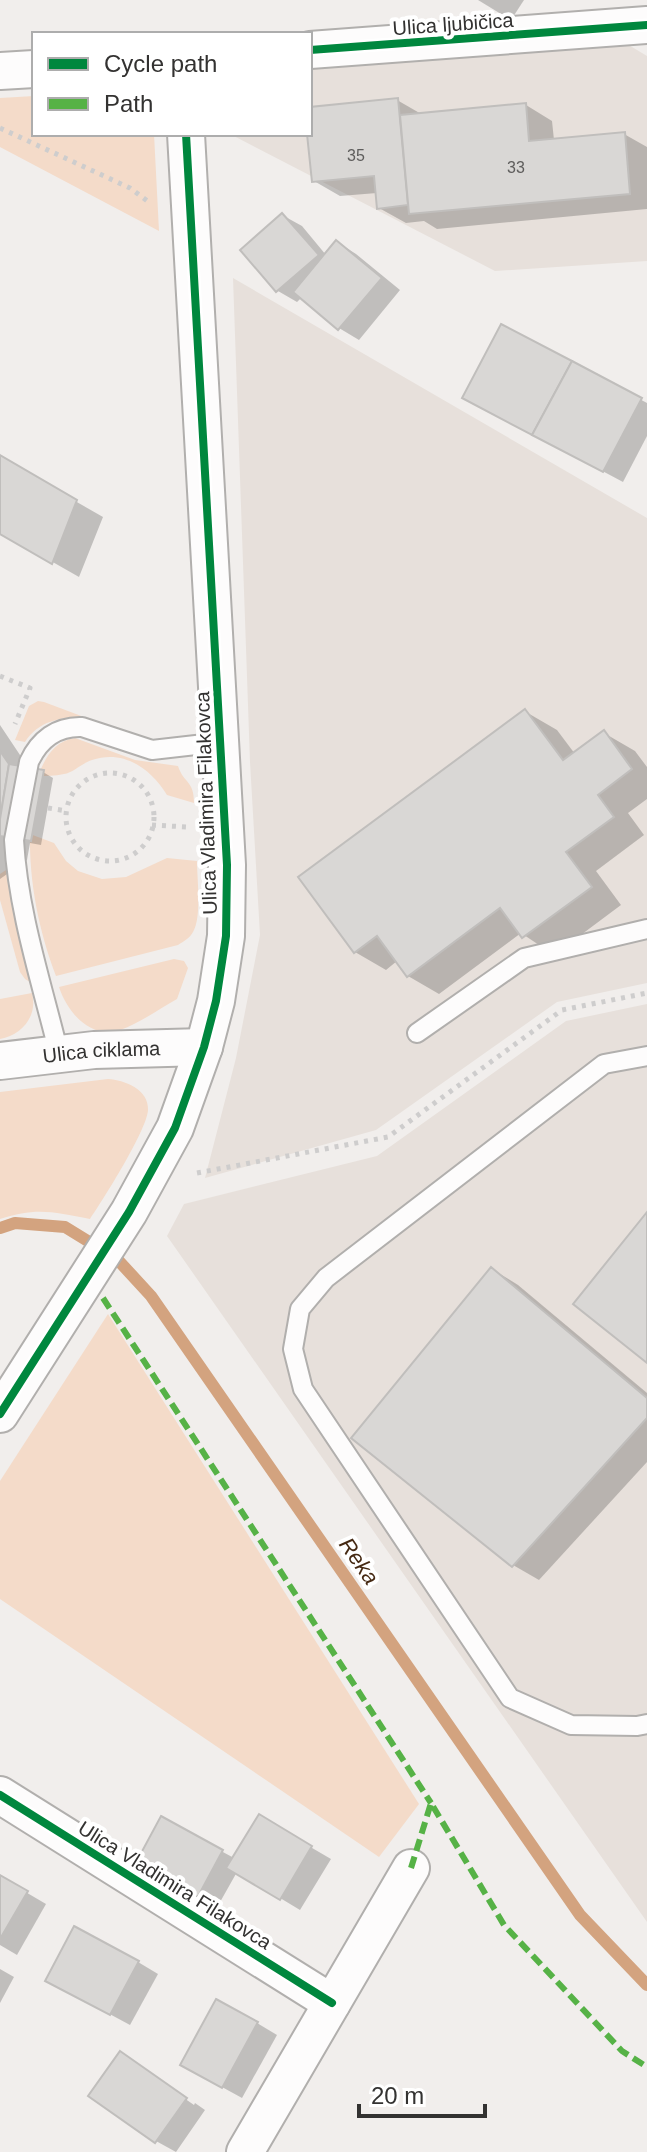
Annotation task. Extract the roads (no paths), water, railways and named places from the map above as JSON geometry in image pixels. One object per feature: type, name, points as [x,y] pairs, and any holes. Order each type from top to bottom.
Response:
[{"type":"street","name":"Ulica ljubičica","points":[[312,50],[647,25]]},
{"type":"street","points":[[0,71],[32,69]]},
{"type":"street","name":"Ulica Vladimira Filakovca","points":[[0,1414],[129,1212],[175,1128],[204,1047],[216,1001],[226,936],[227,865],[222,742],[186,136]]},
{"type":"street","name":"Ulica ciklama","points":[[0,1061],[144,1047],[204,1047]]},
{"type":"street","name":"Ulica Vladimira Filakovca","points":[[0,1795],[332,2003]]},
{"type":"street","points":[[245,2152],[411,1868]]},
{"type":"lane","points":[[59,1054],[26,918],[14,840],[33,752],[46,737],[72,727],[82,727],[152,750],[222,742]]},
{"type":"lane","points":[[417,1033],[524,958],[647,929]]},
{"type":"lane","points":[[647,1056],[604,1064],[326,1278],[300,1309],[293,1349],[303,1389],[510,1698],[571,1725],[647,1724]]},
{"type":"waterway","name":"Reka","points":[[0,1228],[15,1223],[65,1227],[117,1259],[151,1296],[580,1915],[647,1985]]}]
